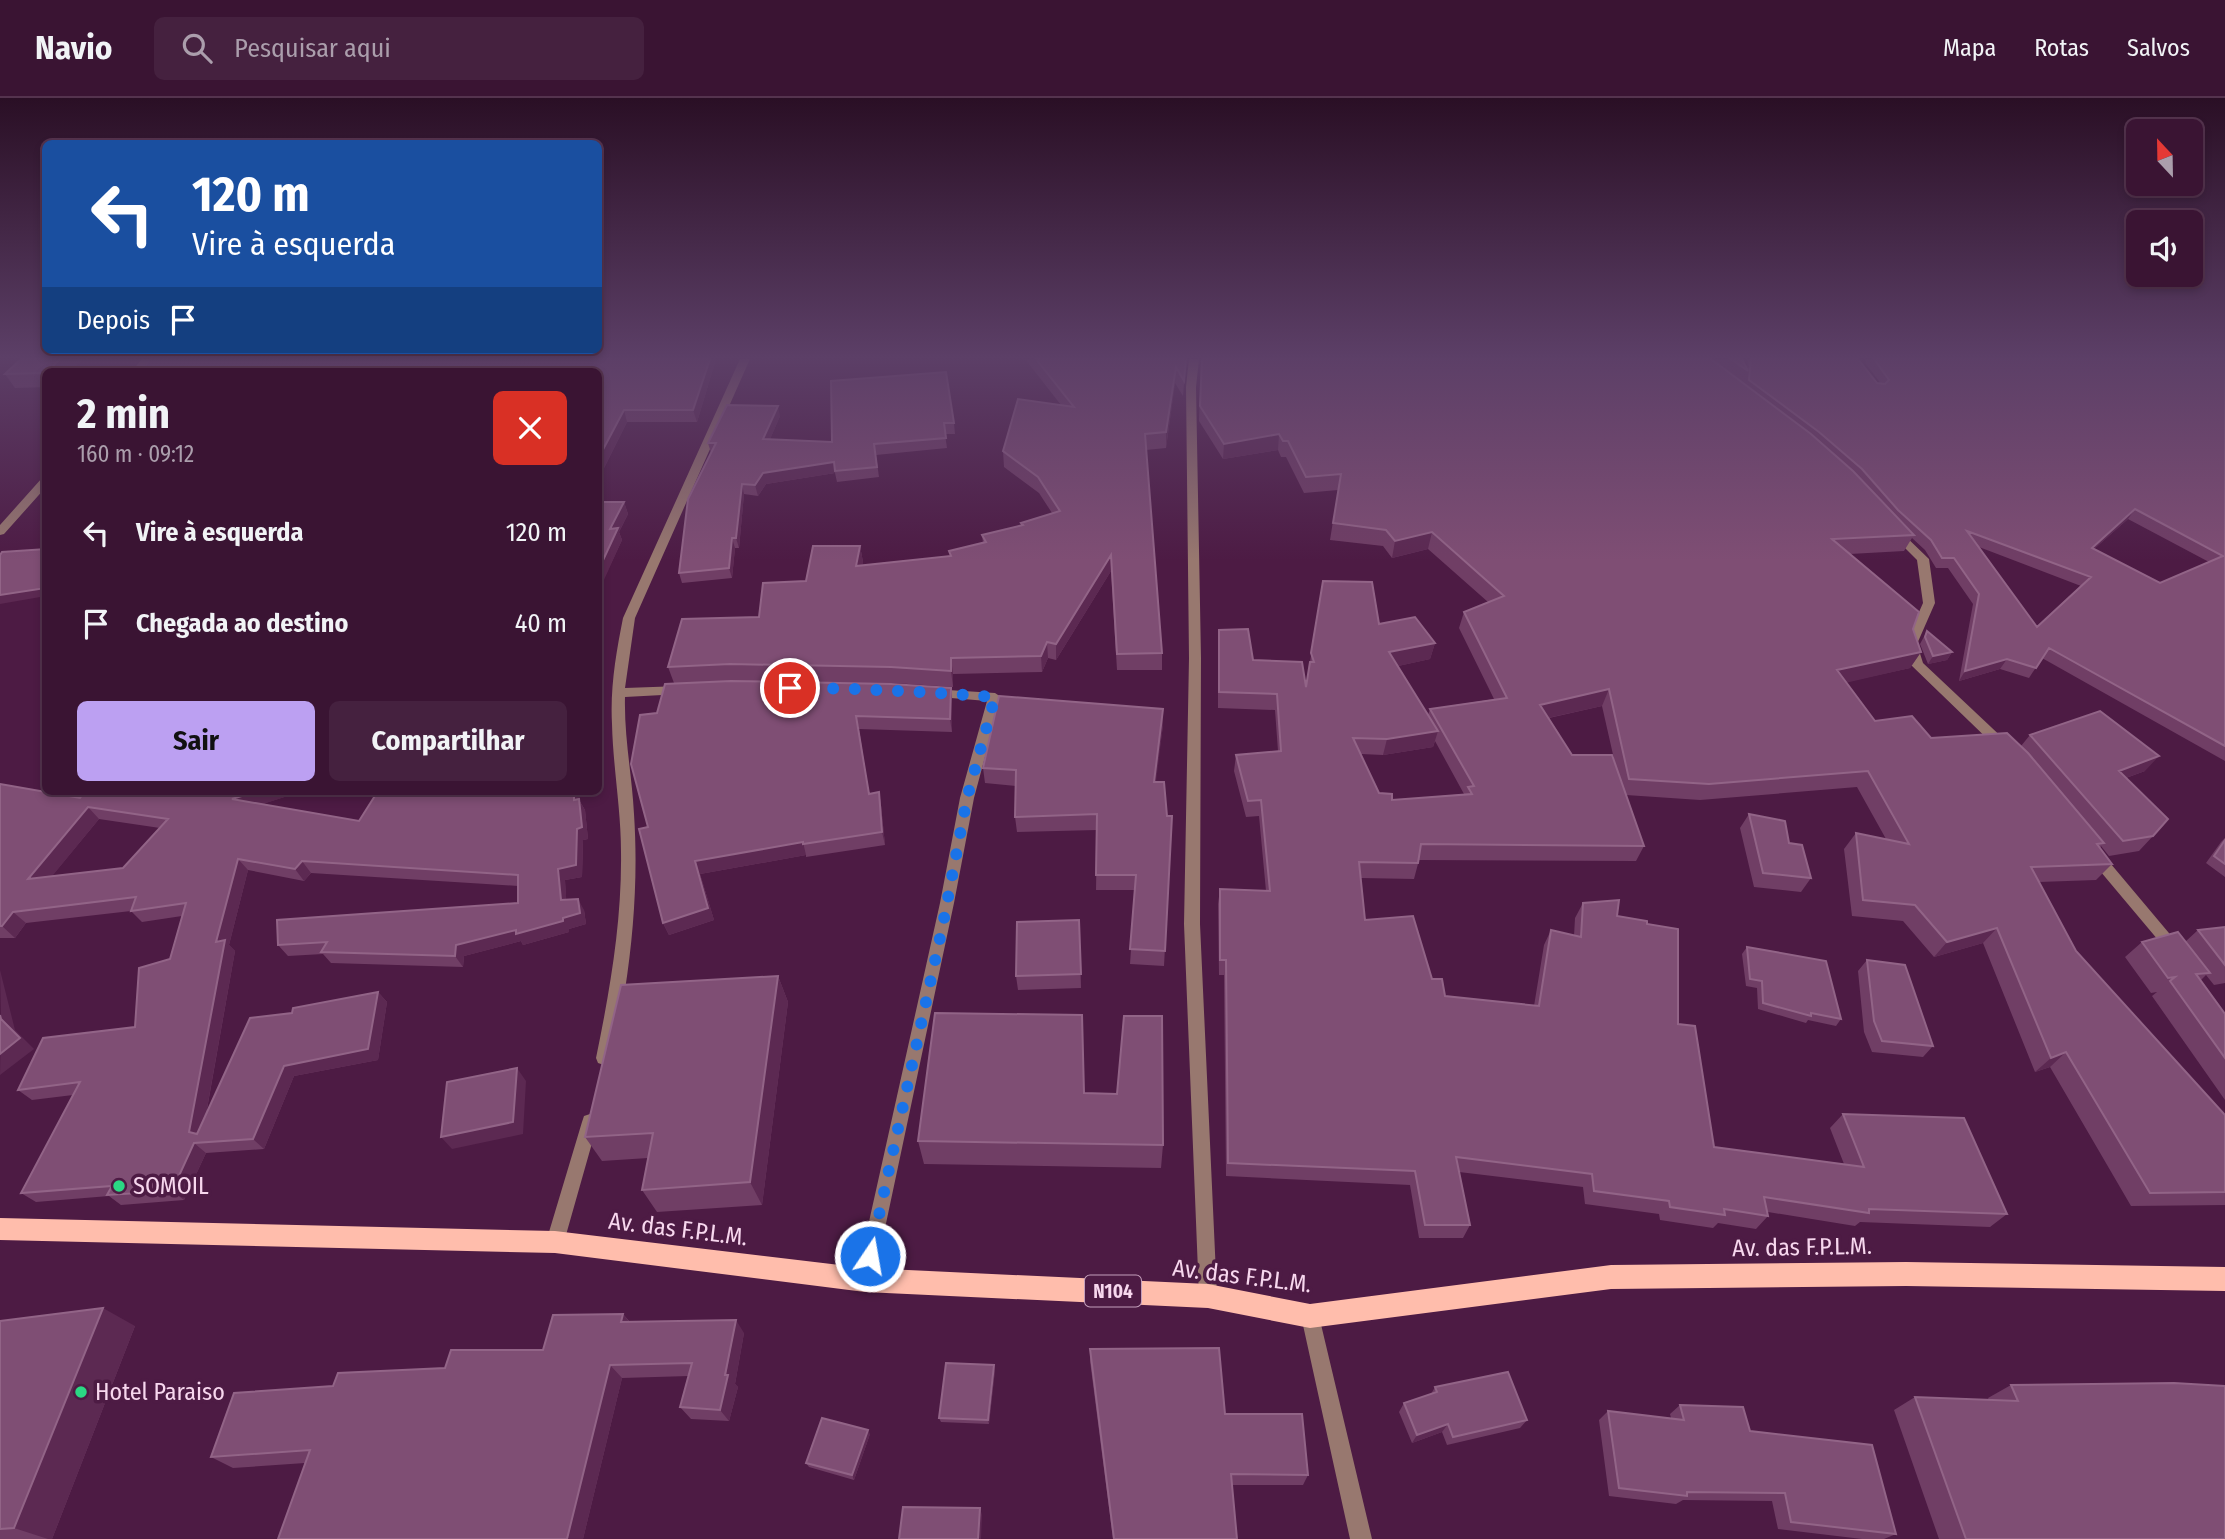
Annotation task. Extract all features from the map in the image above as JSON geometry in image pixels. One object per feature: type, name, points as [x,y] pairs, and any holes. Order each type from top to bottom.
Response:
[{"type":"main road","name":"Av. das F.P.L.M.","points":[[0,1229],[555,1242],[865,1280],[1208,1296],[1310,1315],[1611,1277],[1906,1274],[2225,1279]]},
{"type":"street","points":[[602,1068],[620,988],[629,906],[628,822],[617,709],[621,663],[629,618],[715,426]]},
{"type":"street","points":[[1192,426],[1195,658],[1192,924],[1208,1296]]},
{"type":"street","points":[[0,532],[42,485]]},
{"type":"street","points":[[1887,524],[1923,559],[1929,603],[1911,644],[1917,664],[2013,756]]},
{"type":"street","points":[[619,694],[696,689]]},
{"type":"street","points":[[865,1280],[942,929],[967,798],[995,697],[921,692]]},
{"type":"street","points":[[2090,848],[2181,957]]},
{"type":"street","points":[[555,1242],[584,1148],[593,1108]]},
{"type":"street","points":[[1310,1315],[1361,1539]]},
{"type":"building","points":[[602,426],[615,426],[602,451]]},
{"type":"building","points":[[716,426],[769,426],[763,439],[832,442],[832,426],[944,426],[946,438],[874,444],[877,467],[835,471],[834,462],[763,473],[755,485],[742,484],[736,538],[732,538],[729,568],[679,573],[688,499],[716,443],[708,443]]},
{"type":"building","points":[[1010,426],[1167,426],[1166,432],[1145,434],[1162,653],[1117,654],[1111,555],[1056,644],[1047,642],[1041,656],[951,658],[951,671],[730,664],[668,667],[682,619],[759,617],[763,583],[806,581],[813,546],[860,546],[856,566],[951,556],[949,551],[986,542],[982,535],[1023,525],[1021,523],[1060,511],[1038,477],[1003,451]]},
{"type":"building","points":[[1213,426],[1801,426],[1853,471],[1914,535],[1832,539],[1919,612],[1913,629],[1921,652],[1837,670],[1875,721],[1912,716],[1931,738],[2007,733],[2028,753],[2104,843],[2097,844],[2112,864],[2031,867],[2076,951],[2225,1115],[2225,1192],[2150,1193],[2066,1052],[2051,1058],[1997,928],[1947,942],[1915,905],[1863,900],[1856,833],[1909,844],[1868,771],[1709,784],[1629,779],[1609,689],[1540,705],[1572,755],[1612,755],[1644,846],[1421,844],[1418,863],[1359,862],[1365,920],[1413,916],[1432,979],[1442,979],[1445,996],[1539,1006],[1551,930],[1581,937],[1583,903],[1619,900],[1617,916],[1678,929],[1678,1024],[1695,1026],[1714,1147],[1864,1167],[1843,1114],[1964,1118],[2007,1214],[1869,1209],[1869,1213],[1764,1197],[1768,1216],[1724,1209],[1725,1215],[1670,1207],[1669,1201],[1594,1191],[1592,1174],[1456,1157],[1470,1225],[1425,1225],[1415,1171],[1228,1163],[1226,960],[1220,960],[1220,889],[1270,891],[1261,800],[1248,801],[1236,755],[1281,751],[1277,694],[1219,692],[1219,630],[1248,629],[1253,660],[1302,662],[1306,687],[1310,662],[1314,662],[1311,653],[1323,581],[1372,582],[1379,624],[1415,617],[1435,643],[1389,652],[1438,731],[1387,739],[1353,738],[1379,793],[1392,794],[1392,800],[1472,794],[1468,787],[1474,786],[1430,709],[1507,698],[1464,612],[1504,596],[1432,532],[1395,541],[1386,530],[1333,523],[1341,474],[1306,477],[1288,441],[1283,441],[1279,434],[1224,444]]},
{"type":"building","points":[[1811,426],[2225,426],[2225,746],[2049,648],[2036,668],[2007,659],[1965,671],[1979,594],[1954,558],[1942,558],[1931,540],[1898,510],[1862,469]],"holes":[[[2135,509],[2223,556],[2160,583],[2092,548]],[[1967,531],[2091,577],[2037,627]]]},
{"type":"building","points":[[602,502],[624,502],[610,529],[618,528],[602,562]]},
{"type":"building","points":[[42,549],[42,589],[0,595],[2,552]]},
{"type":"building","points":[[1927,631],[1952,652],[1933,656],[1925,637]]},
{"type":"building","points":[[731,681],[951,688],[950,719],[856,716],[869,794],[879,792],[882,832],[803,842],[695,861],[708,908],[663,923],[639,829],[648,827],[631,764],[640,715],[657,713],[665,684]]},
{"type":"building","points":[[999,696],[1163,709],[1154,782],[1164,782],[1167,816],[1172,816],[1165,951],[1130,949],[1136,875],[1096,875],[1097,814],[1015,817],[1016,770],[983,768]]},
{"type":"building","points":[[2100,711],[2159,756],[2119,771],[2168,819],[2153,836],[2123,841],[2030,735]]},
{"type":"building","points":[[0,784],[42,791],[42,795],[80,798],[82,795],[245,795],[232,799],[359,821],[375,795],[574,795],[574,800],[579,799],[582,827],[577,829],[576,865],[558,869],[561,900],[578,899],[580,913],[563,918],[563,921],[516,934],[516,930],[456,945],[455,956],[321,952],[327,942],[278,945],[277,920],[518,903],[518,875],[302,861],[295,869],[238,859],[216,942],[225,940],[189,1132],[197,1134],[250,1018],[292,1013],[293,1008],[378,992],[368,1049],[284,1066],[253,1139],[194,1143],[172,1191],[107,1195],[112,1186],[21,1193],[80,1082],[18,1090],[43,1038],[135,1027],[139,968],[170,959],[186,903],[131,911],[136,897],[13,912],[2,926]],"holes":[[[88,807],[168,819],[123,868],[28,879]]]},
{"type":"building","points":[[1749,814],[1785,821],[1789,843],[1802,845],[1811,878],[1763,873]]},
{"type":"building","points":[[2225,840],[2225,864],[2214,856]]},
{"type":"building","points":[[1079,920],[1081,974],[1016,976],[1017,922]]},
{"type":"building","points":[[2225,927],[2225,965],[2198,930]]},
{"type":"building","points":[[2178,932],[2210,973],[2196,974],[2225,1014],[2225,1058],[2170,981],[2175,977],[2168,978],[2142,942]]},
{"type":"building","points":[[1747,947],[1826,961],[1841,1019],[1811,1013],[1811,1016],[1763,1003],[1762,981],[1750,979]]},
{"type":"building","points":[[1867,960],[1905,965],[1933,1046],[1882,1041],[1874,1021]]},
{"type":"building","points":[[778,976],[750,1182],[642,1190],[653,1133],[585,1137],[621,985]]},
{"type":"building","points":[[935,1013],[1082,1015],[1084,1093],[1117,1094],[1124,1016],[1162,1016],[1163,1145],[918,1141]]},
{"type":"building","points":[[0,1015],[20,1038],[0,1054]]},
{"type":"building","points":[[517,1068],[513,1122],[441,1137],[447,1082]]},
{"type":"building","points":[[103,1308],[14,1528],[0,1529],[0,1321]]},
{"type":"building","points":[[623,1314],[621,1322],[736,1320],[720,1410],[680,1407],[692,1363],[610,1365],[567,1539],[278,1539],[310,1450],[211,1457],[234,1393],[333,1386],[338,1373],[445,1368],[451,1350],[543,1350],[553,1315]]},
{"type":"building","points":[[1219,1348],[1225,1414],[1302,1414],[1308,1475],[1231,1474],[1237,1539],[1114,1539],[1090,1349]]},
{"type":"building","points":[[946,1363],[994,1365],[988,1420],[939,1418]]},
{"type":"building","points":[[1508,1372],[1527,1420],[1453,1437],[1448,1424],[1417,1435],[1404,1403],[1437,1392],[1435,1387]]},
{"type":"building","points":[[2174,1383],[2225,1386],[2225,1539],[1966,1539],[1915,1397],[2018,1401],[2011,1385]]},
{"type":"building","points":[[1680,1405],[1743,1407],[1750,1431],[1872,1445],[1896,1534],[1791,1522],[1785,1493],[1687,1492],[1687,1496],[1619,1488],[1608,1411],[1684,1420]]},
{"type":"building","points":[[822,1418],[868,1430],[852,1475],[806,1463]]},
{"type":"building","points":[[903,1507],[980,1508],[978,1539],[899,1539]]},
{"type":"place","name":"SOMOIL","points":[[119,1186]]},
{"type":"place","name":"Hotel Paraiso","points":[[81,1392]]},
{"type":"route","points":[[790,688],[894,690],[995,697],[967,798],[942,929],[870,1256]]}]
